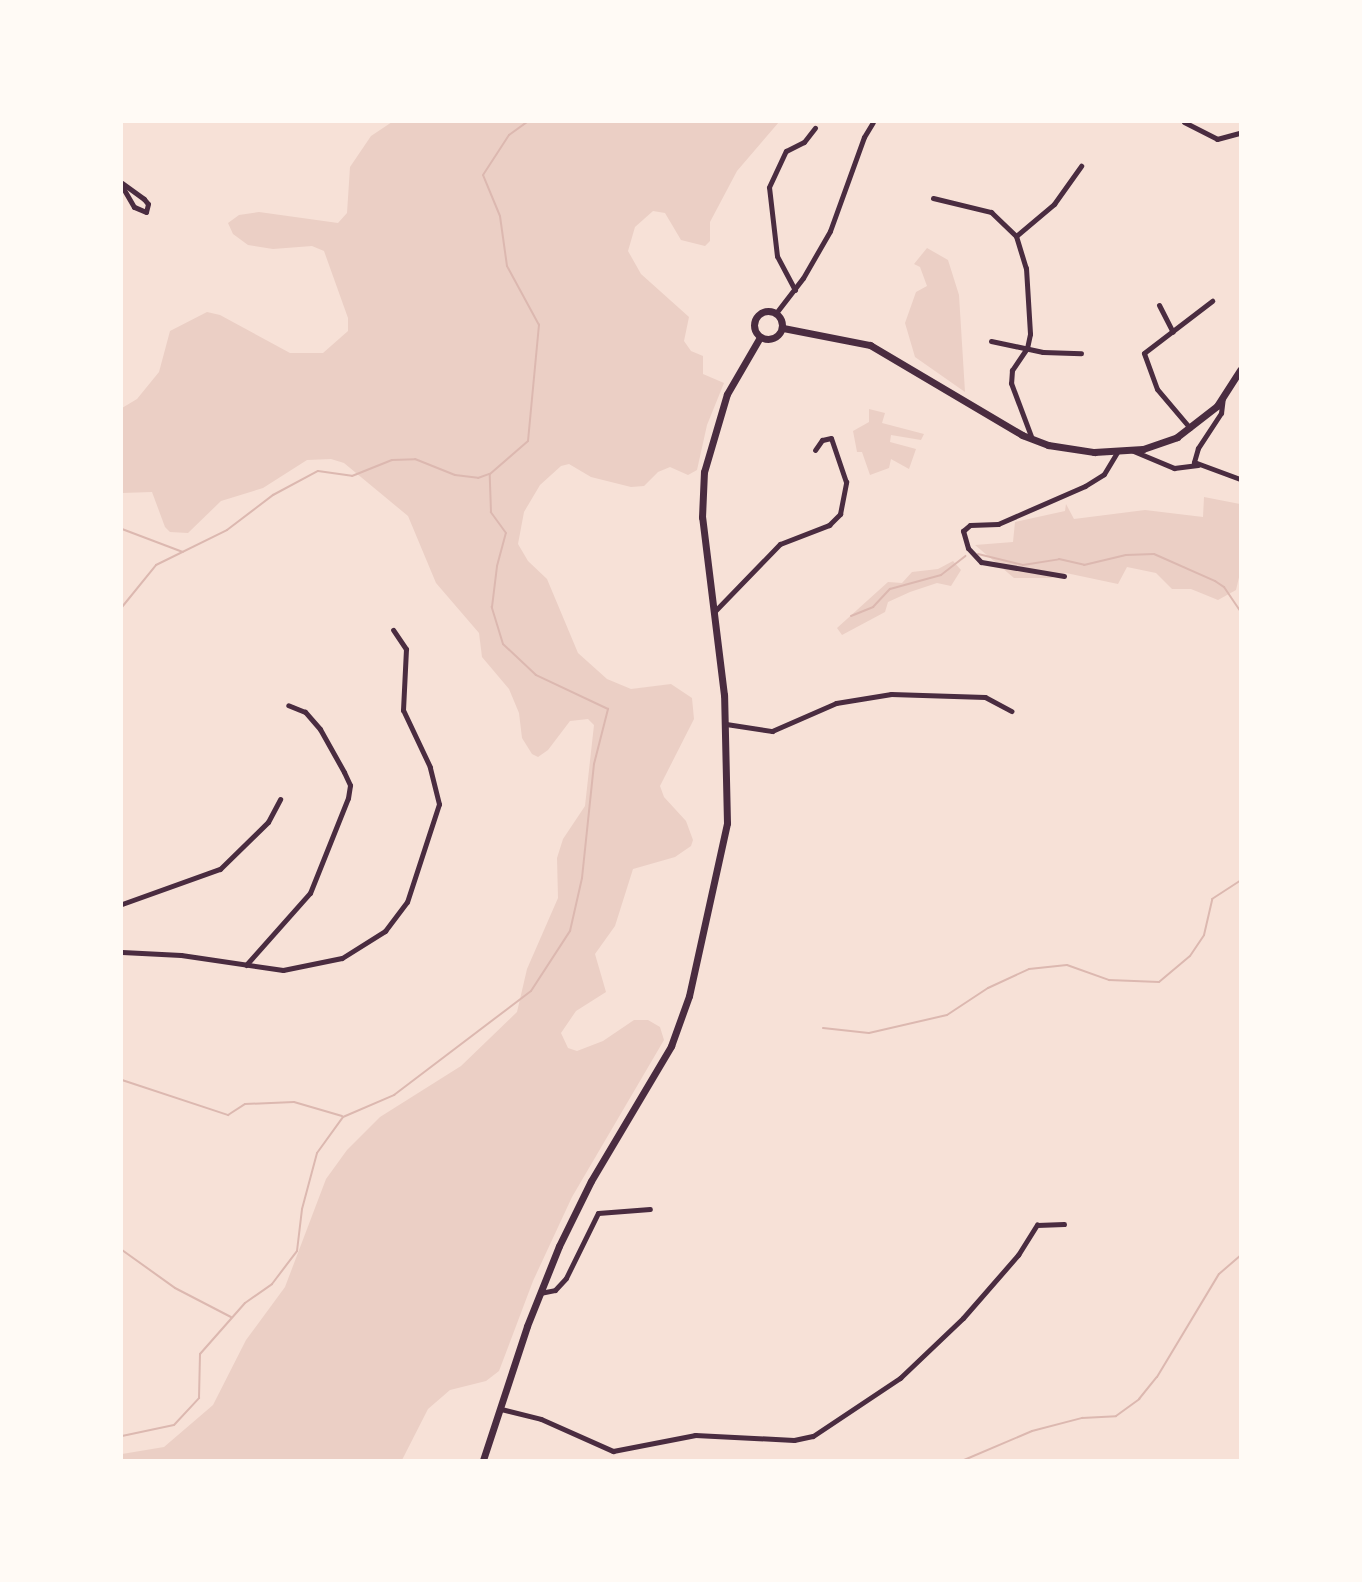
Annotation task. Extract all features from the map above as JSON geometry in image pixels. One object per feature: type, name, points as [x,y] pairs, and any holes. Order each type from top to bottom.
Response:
[{"type":"street","points":[[776,312],[795,290],[830,231],[864,137],[873,122]]},
{"type":"street","points":[[1184,122],[1194,124],[1217,139],[1240,133]]},
{"type":"street","points":[[795,290],[777,256],[769,187],[786,152],[804,141],[815,128]]},
{"type":"street","points":[[1016,236],[1054,204],[1081,166]]},
{"type":"street","points":[[122,185],[144,199],[148,204],[146,212],[134,207],[122,185]]},
{"type":"street","points":[[933,198],[954,206],[991,212],[1016,236],[1026,268],[1027,348],[1011,376],[1033,440]]},
{"type":"street","points":[[1190,428],[1157,389],[1143,353],[1212,301]]},
{"type":"street","points":[[1159,305],[1173,332]]},
{"type":"street","points":[[760,337],[754,327],[755,318],[764,311],[776,312]]},
{"type":"street","points":[[776,312],[783,328]]},
{"type":"street","points":[[760,337],[772,338],[783,328]]},
{"type":"street","points":[[783,328],[870,345],[1033,440],[1094,452],[1117,452],[1157,445],[1190,428],[1223,397],[1240,370]]},
{"type":"street","points":[[483,1461],[540,1293],[591,1180],[681,1024],[724,847],[728,770],[726,724],[702,517],[704,472],[727,394],[760,337]]},
{"type":"street","points":[[991,341],[1027,348],[1081,353]]},
{"type":"street","points":[[1198,465],[1194,455],[1221,412],[1223,397]]},
{"type":"street","points":[[714,612],[780,544],[829,525],[840,514],[846,482],[831,438],[822,440],[815,450]]},
{"type":"street","points":[[1131,450],[1174,468],[1198,465],[1240,479]]},
{"type":"street","points":[[1064,576],[981,562],[968,548],[963,531],[970,525],[998,524],[1085,486],[1104,474],[1117,452]]},
{"type":"street","points":[[122,952],[181,955],[283,970],[342,958],[386,931],[406,902],[439,804],[430,767],[403,710],[406,649],[393,630]]},
{"type":"street","points":[[726,724],[772,731],[836,703],[891,694],[985,697],[1011,711]]},
{"type":"street","points":[[246,965],[310,893],[348,798],[347,778],[320,729],[305,712],[288,705]]},
{"type":"street","points":[[122,904],[220,869],[268,822],[280,799]]},
{"type":"street","points":[[540,1293],[555,1290],[566,1278],[598,1213],[651,1209]]},
{"type":"street","points":[[501,1409],[541,1419],[613,1451],[695,1435],[794,1440],[813,1436],[900,1378],[963,1318],[1018,1255],[1037,1225],[1064,1224]]},
{"type":"shaded area","points":[[392,122],[779,122],[737,171],[710,222],[710,241],[705,246],[681,240],[665,213],[653,211],[635,227],[628,251],[641,274],[689,317],[684,341],[691,351],[703,356],[703,374],[724,383],[707,425],[697,470],[688,475],[670,467],[658,472],[644,486],[631,487],[591,477],[569,464],[561,466],[540,485],[524,512],[518,544],[528,561],[547,579],[578,653],[607,679],[631,689],[671,684],[692,698],[694,719],[660,786],[664,797],[686,821],[693,840],[691,846],[675,857],[633,869],[615,926],[595,954],[606,992],[576,1011],[561,1033],[568,1048],[577,1051],[603,1041],[634,1020],[648,1020],[660,1027],[664,1040],[572,1197],[533,1281],[499,1371],[486,1381],[450,1390],[428,1409],[402,1460],[122,1460],[122,1454],[164,1447],[213,1405],[246,1340],[285,1287],[326,1179],[347,1150],[380,1117],[461,1066],[517,1012],[527,969],[558,898],[557,858],[563,839],[585,806],[594,725],[588,719],[570,721],[548,750],[538,757],[532,754],[522,738],[519,713],[509,689],[482,657],[479,633],[436,583],[408,516],[344,463],[331,459],[307,460],[263,488],[221,501],[188,533],[170,532],[165,527],[152,492],[122,493],[122,408],[137,399],[159,372],[170,331],[207,312],[220,315],[290,353],[323,353],[348,331],[348,318],[324,251],[312,246],[273,249],[248,245],[233,234],[228,223],[239,215],[259,212],[338,223],[347,213],[350,167],[371,136]]},
{"type":"shaded area","points":[[927,248],[948,260],[959,295],[965,392],[915,357],[905,323],[916,292],[927,286],[920,267],[914,264]]},
{"type":"shaded area","points":[[869,409],[885,413],[882,423],[924,434],[921,440],[891,435],[890,442],[916,449],[909,469],[891,459],[889,468],[870,475],[862,452],[857,452],[853,431],[869,422]]},
{"type":"shaded area","points":[[1204,497],[1240,504],[1240,573],[1236,590],[1218,600],[1191,589],[1172,589],[1156,573],[1127,567],[1118,584],[1066,573],[1051,578],[1014,578],[975,545],[1013,542],[1015,522],[1065,511],[1066,504],[1074,519],[1145,510],[1203,517]]},
{"type":"shaded area","points":[[953,561],[961,570],[951,586],[937,583],[910,592],[888,602],[885,612],[842,635],[837,628],[888,582],[902,583],[912,572],[938,569]]},
{"type":"waterway","points":[[122,1436],[174,1425],[199,1398],[200,1354],[245,1303],[272,1284],[297,1251],[302,1209],[317,1153],[343,1117],[394,1095],[531,991],[570,931],[582,878],[594,764],[608,709],[536,675],[503,644],[492,607],[497,566],[506,533],[491,512],[490,474],[528,441],[539,325],[507,266],[500,216],[483,175],[509,135],[527,122]]},
{"type":"waterway","points":[[122,607],[156,565],[227,530],[273,495],[318,471],[352,476],[392,460],[415,459],[455,475],[478,478],[489,474]]},
{"type":"waterway","points":[[122,529],[183,552]]},
{"type":"waterway","points":[[978,554],[1023,565],[1059,559],[1084,565],[1126,555],[1154,554],[1215,581],[1224,587],[1240,611]]},
{"type":"waterway","points":[[851,616],[873,607],[890,589],[941,575],[965,556]]},
{"type":"waterway","points":[[823,1028],[869,1033],[947,1015],[988,988],[1029,969],[1067,965],[1109,980],[1159,982],[1190,956],[1204,935],[1212,899],[1240,881]]},
{"type":"waterway","points":[[122,1080],[228,1115],[245,1104],[294,1102],[342,1116]]},
{"type":"waterway","points":[[122,1250],[175,1288],[231,1317]]},
{"type":"waterway","points":[[964,1460],[1032,1431],[1082,1418],[1116,1416],[1139,1399],[1157,1377],[1219,1274],[1240,1256]]}]
